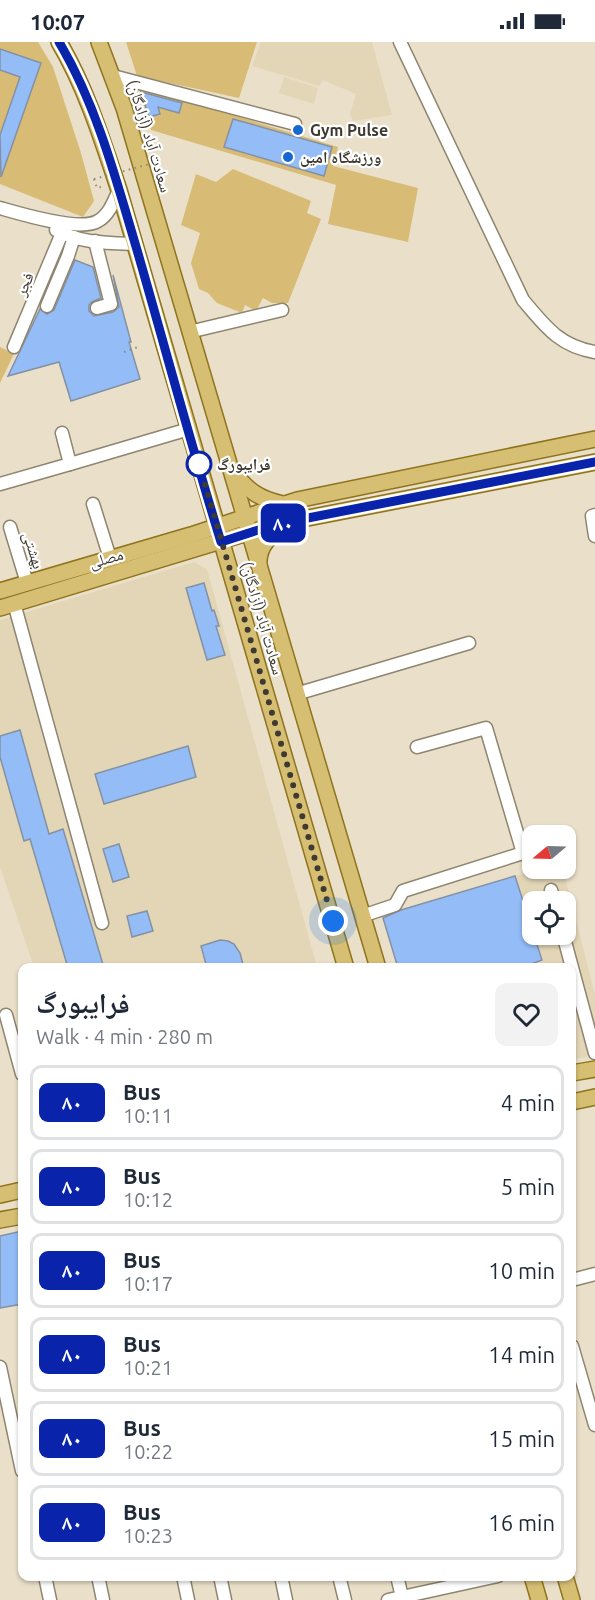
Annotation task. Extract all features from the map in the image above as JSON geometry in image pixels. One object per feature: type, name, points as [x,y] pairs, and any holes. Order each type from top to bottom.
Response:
[{"type":"main road","name":"سعادت آباد (آزادگان)","points":[[59,42],[71,62],[96,121],[119,190],[345,963]]},
{"type":"main road","name":"سعادت آباد (آزادگان)","points":[[99,42],[113,76],[376,963]]},
{"type":"main road","points":[[217,526],[283,504],[595,439]]},
{"type":"main road","points":[[221,542],[277,524],[595,462]]},
{"type":"main road","points":[[229,468],[249,490],[268,501],[283,504]]},
{"type":"main road","points":[[190,534],[204,516],[205,485]]},
{"type":"main road","points":[[259,570],[262,546],[272,534],[284,527],[308,519]]},
{"type":"main road","name":"مصلی","points":[[5,589],[217,526]]},
{"type":"main road","name":"مصلی","points":[[7,606],[221,542]]},
{"type":"main road","points":[[195,550],[216,559],[232,576]]},
{"type":"main road","points":[[5,589],[7,606]]},
{"type":"main road","points":[[576,1072],[595,1068]]},
{"type":"main road","points":[[576,1101],[595,1097]]},
{"type":"main road","points":[[1,1193],[18,1191]]},
{"type":"main road","points":[[0,1220],[18,1217]]},
{"type":"main road","points":[[533,1581],[539,1600]]},
{"type":"main road","points":[[566,1581],[572,1600]]},
{"type":"street","points":[[400,42],[523,300],[550,332],[579,349],[595,352]]},
{"type":"street","points":[[113,76],[295,124]]},
{"type":"street","points":[[0,208],[34,218],[91,225],[105,216],[119,190]]},
{"type":"street","points":[[34,218],[68,235],[95,242],[135,244]]},
{"type":"street","points":[[47,306],[68,256],[68,235]]},
{"type":"street","name":"فجر","points":[[14,347],[68,235]]},
{"type":"street","points":[[95,242],[111,304],[97,308]]},
{"type":"street","points":[[189,332],[282,310]]},
{"type":"street","points":[[0,484],[189,429]]},
{"type":"street","points":[[62,433],[70,464]]},
{"type":"street","points":[[93,504],[110,558]]},
{"type":"street","points":[[595,515],[592,516],[595,536]]},
{"type":"street","name":"بهشتی","points":[[10,526],[27,583]]},
{"type":"street","points":[[7,606],[102,923]]},
{"type":"street","points":[[296,694],[470,643]]},
{"type":"street","points":[[362,916],[395,905],[403,891],[523,853],[486,728],[417,747]]},
{"type":"street","points":[[566,945],[571,963]]},
{"type":"street","points":[[576,982],[595,1053]]},
{"type":"street","points":[[6,1015],[18,1059]]},
{"type":"street","points":[[576,1279],[595,1274]]},
{"type":"street","points":[[576,1360],[595,1425]]},
{"type":"street","points":[[0,1367],[18,1453]]},
{"type":"street","points":[[46,1581],[50,1600]]},
{"type":"street","points":[[99,1581],[103,1600]]},
{"type":"street","points":[[184,1581],[188,1600]]},
{"type":"street","points":[[221,1581],[225,1600]]},
{"type":"street","points":[[281,1581],[286,1600]]},
{"type":"street","points":[[340,1581],[345,1600]]},
{"type":"street","points":[[398,1581],[402,1597]]},
{"type":"street","points":[[388,1600],[457,1581]]},
{"type":"path","points":[[97,188],[94,179],[150,164]]},
{"type":"path","points":[[124,352],[138,347]]},
{"type":"shaded area","points":[[0,42],[38,42],[53,67],[94,201],[83,217],[0,184]]},
{"type":"shaded area","points":[[126,42],[257,42],[239,98],[137,76]]},
{"type":"shaded area","points":[[261,42],[372,42],[392,115],[353,121],[350,114],[356,94],[323,80],[319,86],[252,66]]},
{"type":"shaded area","points":[[284,77],[318,88],[314,104],[279,93]]},
{"type":"shaded area","name":"ورزشگاه امین","points":[[138,86],[338,147],[333,166],[418,188],[408,242],[328,224],[336,185],[151,130]]},
{"type":"shaded area","points":[[233,169],[311,201],[307,213],[321,219],[288,303],[272,303],[263,298],[256,311],[245,305],[242,313],[217,303],[208,293],[199,289],[191,263],[200,233],[181,225],[196,174],[216,182]]},
{"type":"shaded area","points":[[0,347],[14,354],[0,383]]},
{"type":"shaded area","points":[[194,562],[207,569],[316,963],[33,963],[0,867],[0,620]]},
{"type":"shaded area","points":[[522,874],[522,879],[566,879],[569,891],[522,891],[522,896],[516,876]]},
{"type":"shaded area","points":[[576,920],[595,995],[595,1055],[576,1059],[576,963],[537,963],[543,961],[538,945],[576,945]]},
{"type":"building","points":[[0,49],[41,63],[1,177],[0,135],[20,77],[0,70]]},
{"type":"building","points":[[141,92],[182,103],[179,113],[158,107],[160,114],[149,117]]},
{"type":"building","points":[[233,119],[332,147],[324,176],[224,147]]},
{"type":"building","points":[[75,260],[93,267],[101,298],[89,305],[89,311],[94,316],[113,312],[119,307],[113,275],[140,379],[71,401],[59,362],[8,376],[40,309],[47,314],[54,310]]},
{"type":"building","points":[[204,583],[219,626],[216,626],[225,655],[207,660],[186,588]]},
{"type":"building","points":[[20,730],[49,834],[63,829],[103,963],[67,963],[30,839],[24,841],[0,757],[0,736]]},
{"type":"building","points":[[188,746],[196,777],[104,804],[95,774]]},
{"type":"building","points":[[119,844],[129,877],[113,882],[103,849]]},
{"type":"building","points":[[515,876],[522,898],[522,945],[537,945],[542,960],[534,963],[396,963],[383,918],[401,910]]},
{"type":"building","points":[[147,911],[153,931],[132,937],[127,916]]},
{"type":"building","points":[[220,940],[228,941],[234,944],[240,953],[243,963],[206,963],[201,946]]},
{"type":"building","points":[[18,1232],[18,1305],[0,1308],[0,1236]]},
{"type":"bus line","name":"۸۰","points":[[59,42],[71,62],[96,121],[119,190],[221,542],[277,524],[595,462]]},
{"type":"place","name":"Gym Pulse","points":[[298,130]]},
{"type":"place","name":"ورزشگاه امین","points":[[288,157]]},
{"type":"place","name":"فرایبورگ","points":[[199,464]]},
{"type":"route","points":[[199,464],[333,921]]}]
